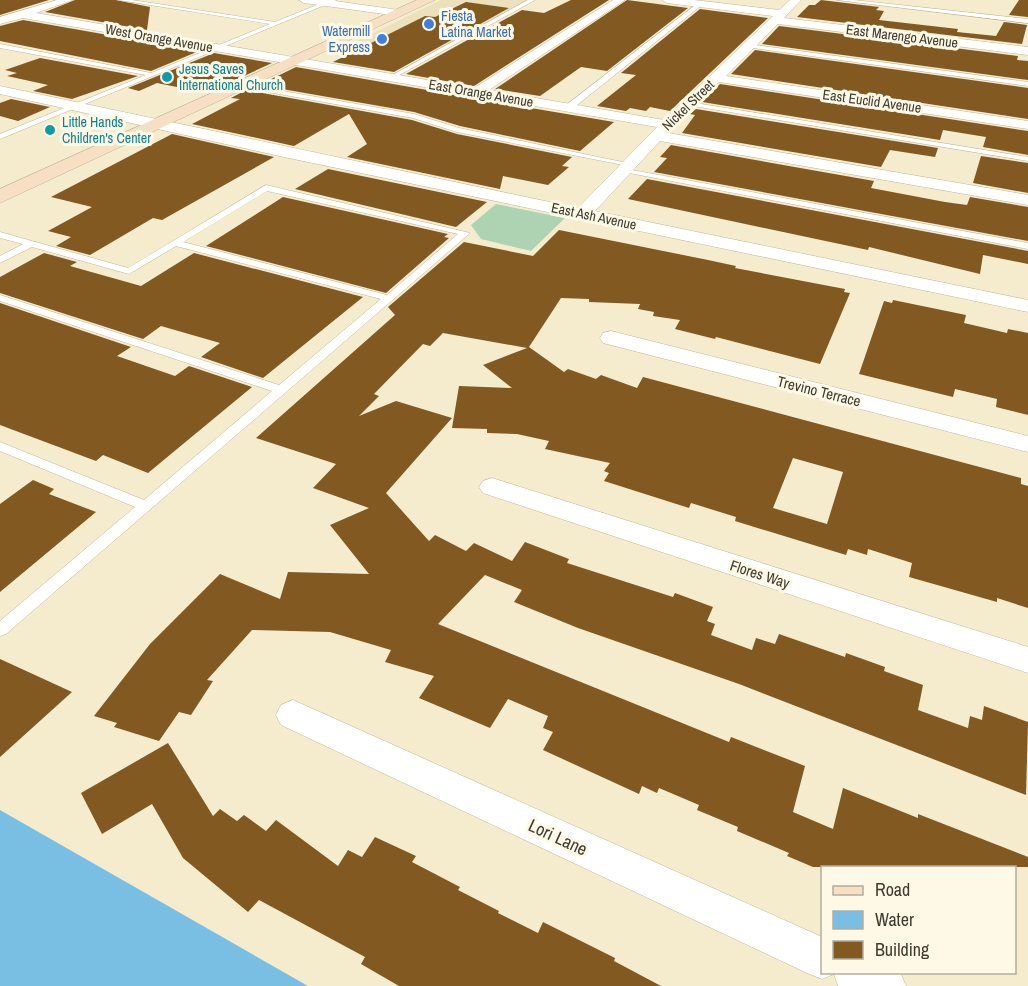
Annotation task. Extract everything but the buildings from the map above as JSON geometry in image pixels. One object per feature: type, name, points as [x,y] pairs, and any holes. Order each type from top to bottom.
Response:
[{"type":"main road","points":[[0,197],[428,0]]},
{"type":"street","points":[[0,21],[68,0]]},
{"type":"street","points":[[304,0],[330,2],[399,14]]},
{"type":"street","points":[[477,92],[620,0]]},
{"type":"street","name":"East Marengo Avenue","points":[[667,0],[1028,51]]},
{"type":"street","name":"Nickel Street","points":[[582,214],[689,104],[796,0]]},
{"type":"street","name":"West Orange Avenue","points":[[21,14],[296,61]]},
{"type":"street","name":"East Orange Avenue","points":[[296,61],[568,108],[662,131],[1028,200]]},
{"type":"street","name":"East Euclid Avenue","points":[[716,78],[1028,124]]},
{"type":"street","name":"East Ash Avenue","points":[[0,90],[1028,306]]},
{"type":"street","name":"Trevino Terrace","points":[[611,338],[1028,444]]},
{"type":"street","name":"Flores Way","points":[[492,487],[1028,660]]},
{"type":"street","name":"Lori Lane","points":[[293,715],[821,958]]},
{"type":"street","points":[[858,974],[884,986]]},
{"type":"lane","points":[[121,0],[273,23]]},
{"type":"lane","points":[[392,77],[532,0]]},
{"type":"lane","points":[[840,0],[1028,21]]},
{"type":"lane","points":[[0,137],[273,23],[330,2]]},
{"type":"lane","points":[[568,108],[700,4]]},
{"type":"lane","points":[[0,46],[149,74]]},
{"type":"lane","points":[[748,46],[1028,84]]},
{"type":"lane","points":[[242,86],[414,116],[457,130],[626,167],[1028,246]]},
{"type":"lane","points":[[689,104],[1028,159]]},
{"type":"lane","points":[[0,234],[129,271],[266,188],[465,233],[0,630]]},
{"type":"lane","points":[[0,260],[32,243]]},
{"type":"lane","points":[[174,243],[388,298]]},
{"type":"lane","points":[[0,298],[281,390]]},
{"type":"lane","points":[[0,446],[146,506]]},
{"type":"shaded area","points":[[441,0],[532,0],[435,53],[357,41]]},
{"type":"green space","points":[[496,204],[565,218],[531,251],[481,239],[471,225]]},
{"type":"water","points":[[0,810],[308,986],[0,986]]},
{"type":"place","name":"Fiesta Latina Market","points":[[429,24]]},
{"type":"place","name":"Watermill Express","points":[[382,39]]},
{"type":"place","name":"Jesus Saves International Church","points":[[167,77]]},
{"type":"place","name":"Little Hands Children's Center","points":[[50,130]]}]
